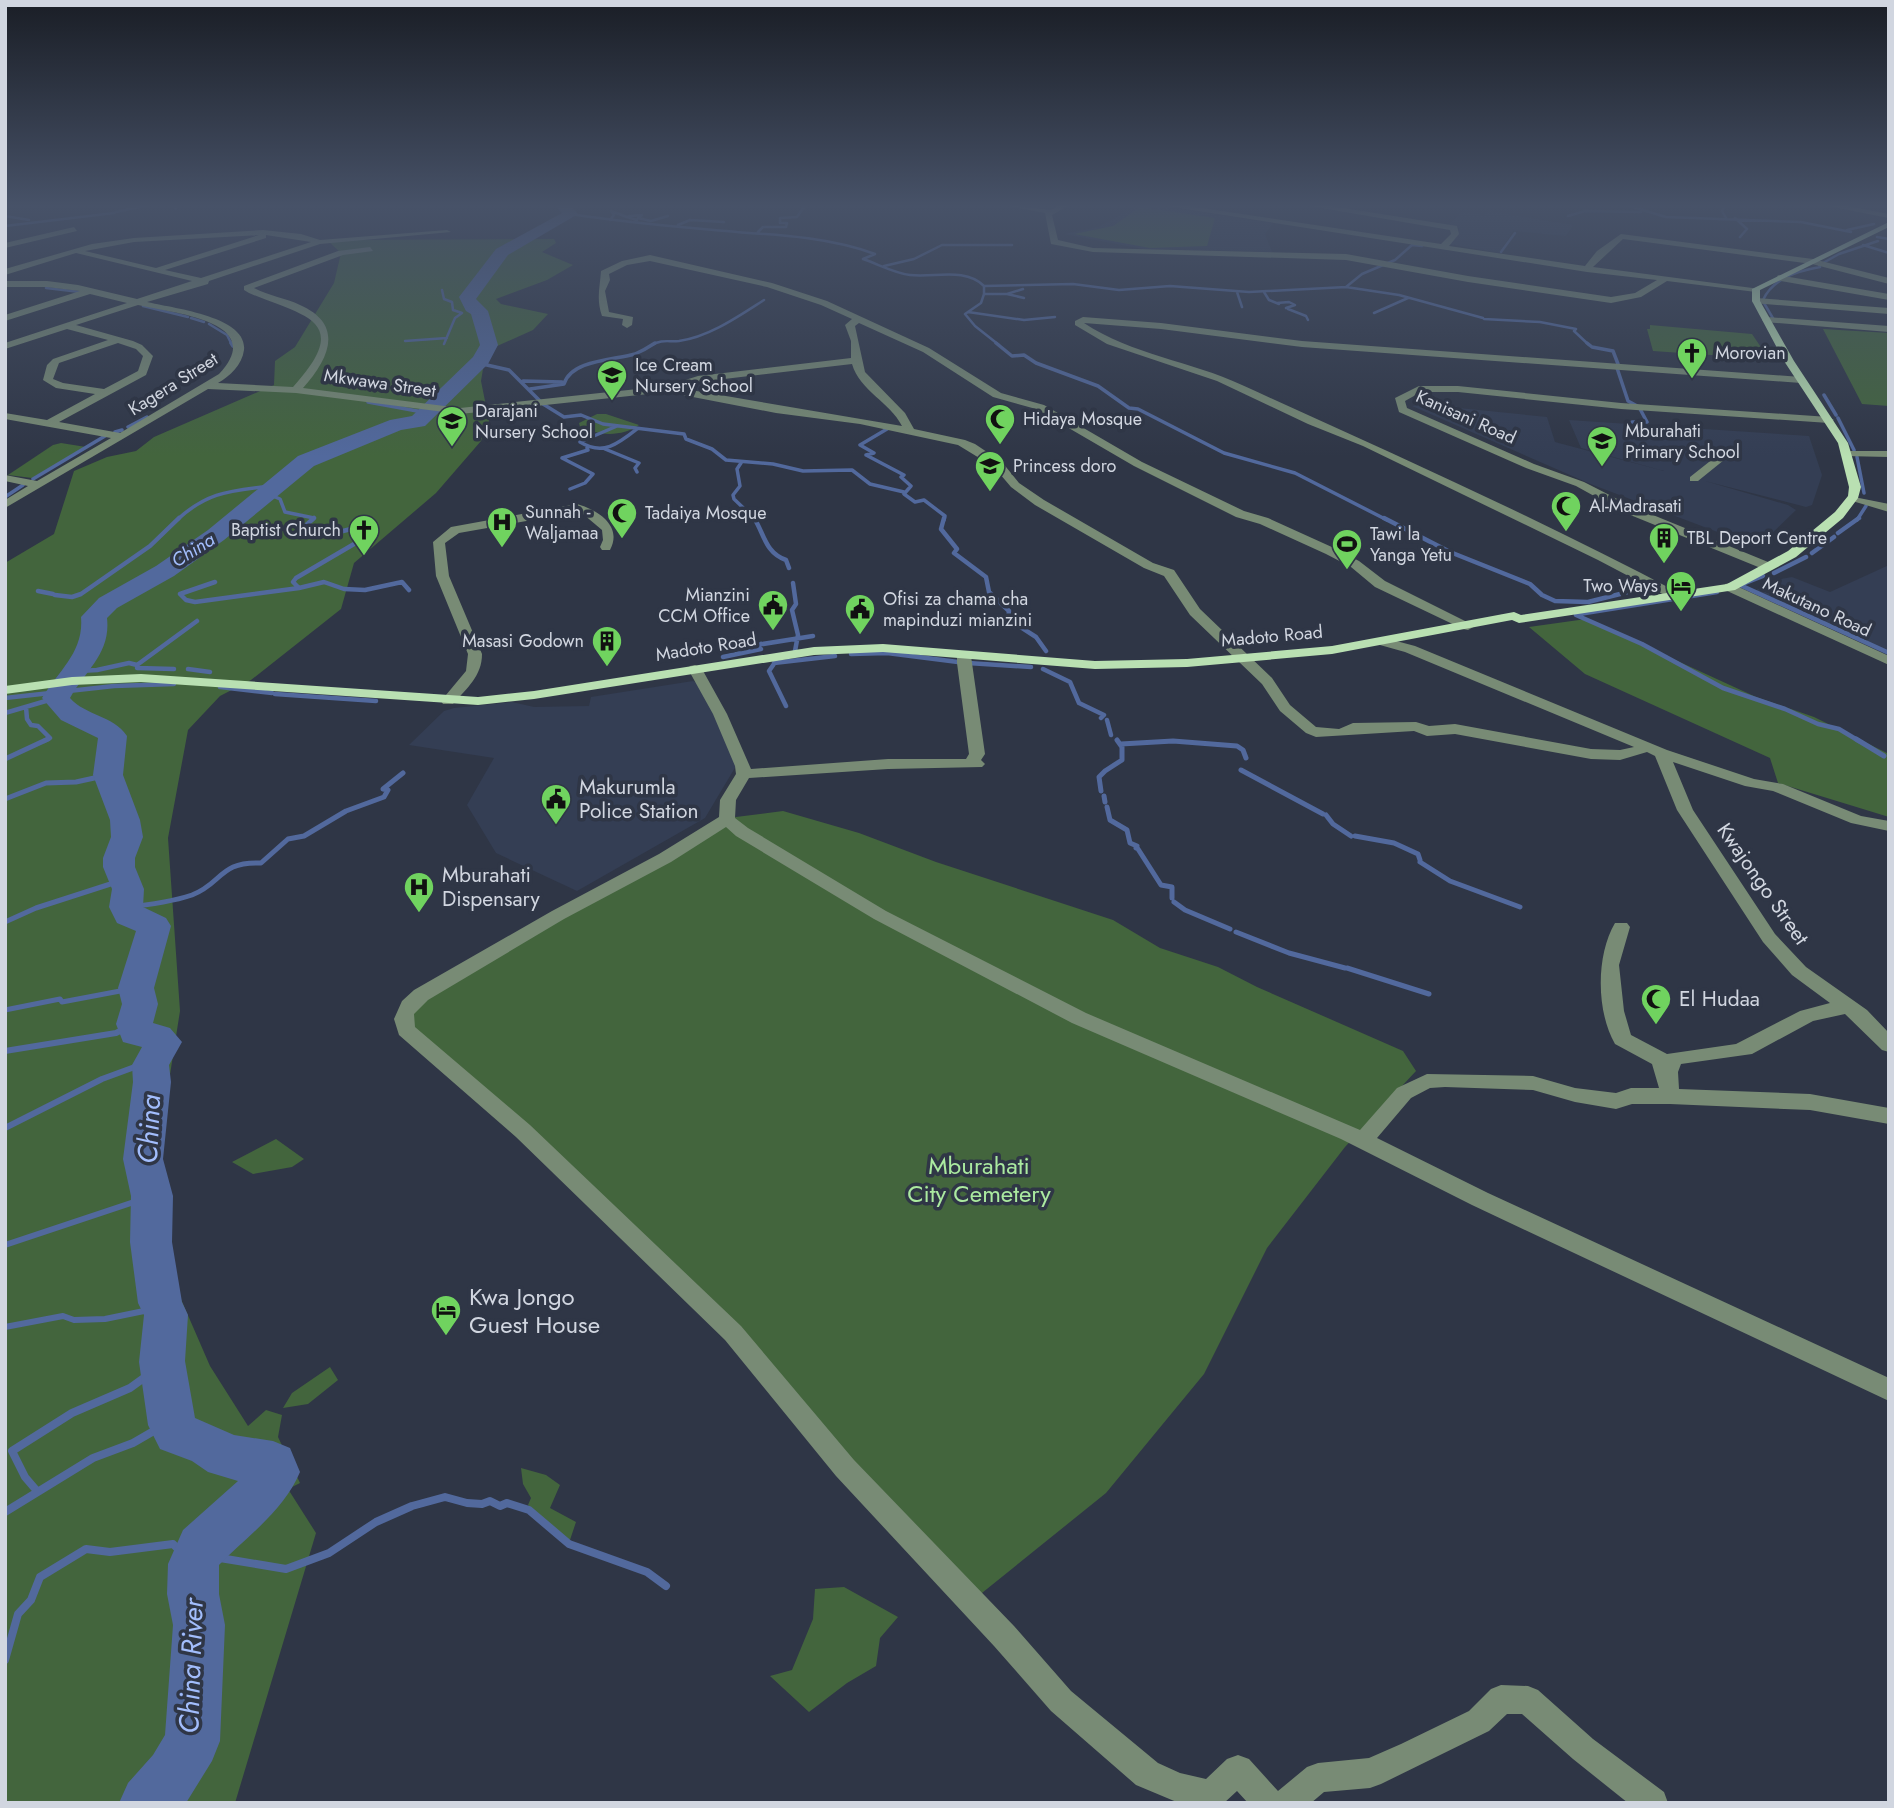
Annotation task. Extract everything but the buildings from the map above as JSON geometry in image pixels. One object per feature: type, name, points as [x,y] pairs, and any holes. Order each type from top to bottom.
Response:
[{"type":"main road","points":[[1756,289],[1756,301],[1801,380],[1848,454],[1855,487],[1853,498]]},
{"type":"main road","name":"Madoto Road","points":[[5,690],[72,681],[141,678],[478,701],[534,695],[790,654],[846,649],[909,649],[964,656],[1095,665],[1187,663],[1332,650],[1514,616],[1518,619],[1730,587],[1792,554],[1824,529],[1853,498]]},
{"type":"street","name":"Kagera Street","points":[[5,505],[208,386],[237,361],[240,346],[232,330],[203,317],[73,288]]},
{"type":"street","points":[[5,346],[185,288]]},
{"type":"street","name":"Mkwawa Street","points":[[248,288],[311,314],[322,328],[325,348],[323,358],[296,390]]},
{"type":"street","points":[[602,288],[606,314],[624,315],[628,317],[628,325]]},
{"type":"street","points":[[782,288],[859,318],[936,355],[998,395],[1040,407],[1138,464],[1240,514],[1264,521],[1330,551],[1355,564],[1380,584],[1468,626]]},
{"type":"street","points":[[1532,288],[1611,300],[1638,295],[1649,288]]},
{"type":"street","points":[[1750,288],[1756,289]]},
{"type":"street","points":[[1829,288],[1889,297]]},
{"type":"street","points":[[5,318],[89,291]]},
{"type":"street","points":[[1756,301],[1889,311]]},
{"type":"street","points":[[859,318],[850,325],[857,346],[854,361],[859,372],[886,397],[909,431]]},
{"type":"street","points":[[1674,596],[1602,557],[1367,444],[1336,435],[1222,379],[1118,345],[1078,323],[1083,320],[1124,322],[1302,344],[1801,380]]},
{"type":"street","points":[[1767,320],[1889,329]]},
{"type":"street","points":[[47,424],[142,373],[148,356],[139,346],[68,326]]},
{"type":"street","points":[[107,393],[60,386],[48,380],[52,365],[56,361],[119,339]]},
{"type":"street","points":[[667,389],[698,379],[854,361]]},
{"type":"street","name":"Mkwawa Street","points":[[208,386],[296,390],[460,411],[667,389]]},
{"type":"street","points":[[667,389],[969,444],[1001,467],[1012,482],[1034,500],[1122,549],[1155,571],[1169,573],[1195,612],[1267,681],[1284,708],[1311,730],[1321,734],[1342,733],[1353,728],[1416,726],[1427,731],[1455,729],[1591,754],[1620,755],[1656,750]]},
{"type":"street","name":"Kanisani Road","points":[[1768,567],[1627,509],[1580,484],[1530,466],[1403,410],[1399,400],[1419,389],[1458,389],[1621,406],[1829,421]]},
{"type":"street","points":[[5,416],[121,436]]},
{"type":"street","points":[[1848,454],[1889,454]]},
{"type":"street","points":[[1694,479],[1718,460]]},
{"type":"street","points":[[5,478],[39,485]]},
{"type":"street","points":[[1853,498],[1871,505],[1889,506]]},
{"type":"street","points":[[448,701],[475,667],[476,649],[456,611],[439,565],[439,542],[455,530],[577,508],[587,511],[608,529],[609,540],[606,547]]},
{"type":"street","name":"Makutano Road","points":[[1730,587],[1889,662]]},
{"type":"street","points":[[1385,642],[1410,649],[1656,750],[1751,783],[1777,787],[1857,820],[1889,826]]},
{"type":"street","points":[[744,774],[888,764],[977,764],[971,763],[977,754],[972,741],[971,705],[963,674],[964,656]]},
{"type":"street","points":[[695,669],[720,714],[744,774]]},
{"type":"street","name":"Kwajongo Street","points":[[1656,750],[1685,810],[1769,938],[1799,971],[1860,1016],[1889,1045]]},
{"type":"street","points":[[727,819],[728,800],[744,774]]},
{"type":"street","points":[[727,819],[742,832],[880,915],[1079,1018],[1363,1140],[1480,1199],[1889,1390]]},
{"type":"street","points":[[727,819],[664,858],[558,915],[421,995],[403,1012],[402,1020],[406,1030],[523,1131],[733,1333],[854,1477],[1079,1718],[1147,1774],[1180,1788],[1210,1794],[1238,1770],[1269,1803]]},
{"type":"street","points":[[1621,927],[1610,965],[1614,1011],[1622,1039],[1660,1059],[1670,1088]]},
{"type":"street","points":[[1670,1088],[1668,1072],[1674,1058],[1749,1048],[1806,1014],[1823,1008],[1846,1007]]},
{"type":"street","points":[[1363,1140],[1404,1093],[1427,1081],[1533,1083],[1575,1095],[1616,1101],[1670,1088],[1811,1102],[1889,1116]]},
{"type":"street","points":[[1287,1803],[1318,1778],[1370,1773],[1479,1721],[1501,1699],[1528,1700],[1583,1749],[1653,1803]]},
{"type":"shaded area","points":[[1445,400],[1459,408],[1547,417],[1555,442],[1664,471],[1581,448],[1569,420],[1809,436],[1822,475],[1812,505],[1806,507],[1705,481],[1788,505],[1796,510],[1763,542],[1744,542],[1593,485],[1412,406]]},
{"type":"shaded area","points":[[1889,565],[1889,656],[1754,592],[1770,581],[1792,577],[1830,592]]},
{"type":"shaded area","points":[[693,681],[702,685],[736,766],[705,818],[577,891],[496,853],[467,805],[494,758],[409,745],[444,711],[454,708],[512,702],[534,707],[589,706],[591,697]]},
{"type":"green space","points":[[331,288],[525,288],[496,299],[501,304],[548,314],[533,330],[486,351],[481,381],[489,421],[481,441],[436,493],[354,563],[341,609],[251,680],[220,696],[188,730],[168,838],[180,1011],[147,1221],[210,1366],[248,1426],[266,1410],[282,1415],[278,1437],[300,1483],[288,1489],[316,1533],[235,1803],[5,1803],[5,563],[54,534],[74,471],[107,457],[136,451],[154,437],[274,385],[275,361],[295,347]]},
{"type":"green space","points":[[1650,325],[1752,334],[1769,359],[1653,351],[1647,329],[1650,329]]},
{"type":"green space","points":[[1823,329],[1889,333],[1889,406],[1862,404]]},
{"type":"green space","points":[[597,414],[606,414],[639,425],[625,432],[610,434],[580,427],[579,423]]},
{"type":"green space","points":[[61,443],[86,447],[32,478],[8,475],[53,445]]},
{"type":"green space","points":[[1586,619],[1756,697],[1814,717],[1889,754],[1889,817],[1778,783],[1770,758],[1585,674],[1529,627]]},
{"type":"green space","name":"Mburahati City Cemetery","points":[[783,811],[859,833],[936,862],[1113,920],[1160,948],[1218,967],[1403,1051],[1416,1071],[1345,1147],[1267,1248],[1204,1374],[1106,1493],[972,1601],[763,1369],[407,1034],[412,1004],[720,819]]},
{"type":"green space","points":[[276,1139],[304,1159],[292,1167],[253,1174],[232,1162]]},
{"type":"green space","points":[[330,1367],[338,1380],[308,1404],[283,1408],[292,1393]]},
{"type":"green space","points":[[521,1468],[546,1475],[560,1485],[550,1508],[576,1522],[570,1540],[544,1527],[528,1505],[531,1498],[523,1484]]},
{"type":"green space","points":[[844,1587],[898,1617],[880,1638],[876,1666],[847,1683],[809,1712],[770,1676],[792,1670],[813,1619],[815,1589]]},
{"type":"waterway","points":[[49,288],[80,292]]},
{"type":"waterway","name":"China","points":[[162,1362],[166,1315],[160,1303],[151,1242],[152,1196],[143,1159],[152,1082],[150,1070],[164,1042],[157,1037],[136,1033],[134,1024],[140,1004],[136,988],[154,926],[129,915],[126,907],[128,889],[119,867],[119,858],[127,837],[125,820],[108,775],[113,736],[98,725],[71,714],[56,698],[89,652],[94,642],[94,617],[108,603],[165,571],[216,535],[306,461],[397,424],[418,422],[481,360],[489,345],[479,311],[472,307],[467,297],[476,288]]},
{"type":"waterway","points":[[984,288],[984,294]]},
{"type":"waterway","points":[[1107,288],[1140,288]]},
{"type":"waterway","points":[[1201,288],[1249,292],[1319,288]]},
{"type":"waterway","points":[[1355,288],[1399,295],[1483,318]]},
{"type":"waterway","points":[[1763,300],[1771,288]]},
{"type":"waterway","points":[[1007,294],[1023,289]]},
{"type":"waterway","points":[[442,290],[444,299],[452,302],[453,310],[462,313],[455,318],[447,338]]},
{"type":"waterway","points":[[1237,292],[1242,307]]},
{"type":"waterway","points":[[1264,292],[1269,300],[1279,304]]},
{"type":"waterway","points":[[984,294],[1007,294]]},
{"type":"waterway","points":[[984,294],[981,303],[965,314],[975,326],[999,345]]},
{"type":"waterway","points":[[1007,294],[1024,298]]},
{"type":"waterway","points":[[1374,313],[1408,298]]},
{"type":"waterway","points":[[652,345],[701,335],[764,300]]},
{"type":"waterway","points":[[1277,303],[1289,302],[1295,305],[1286,308]]},
{"type":"waterway","points":[[1764,303],[1774,320]]},
{"type":"waterway","points":[[143,306],[188,317]]},
{"type":"waterway","points":[[1288,309],[1306,316],[1308,320]]},
{"type":"waterway","points":[[968,312],[1024,320],[1055,317]]},
{"type":"waterway","points":[[191,318],[204,322]]},
{"type":"waterway","points":[[1484,319],[1540,322],[1576,329],[1574,331],[1589,345]]},
{"type":"waterway","points":[[209,324],[227,335],[231,343]]},
{"type":"waterway","points":[[405,341],[447,338]]},
{"type":"waterway","points":[[444,344],[447,338]]},
{"type":"waterway","points":[[530,389],[564,384],[575,370],[594,362],[635,354],[655,343]]},
{"type":"waterway","points":[[996,343],[1012,356],[1024,355],[1036,363],[1098,386],[1129,408],[1138,409],[1224,453],[1295,473],[1387,520]]},
{"type":"waterway","points":[[1587,343],[1592,347],[1613,351],[1618,364]]},
{"type":"waterway","points":[[478,363],[509,370],[540,401]]},
{"type":"waterway","points":[[1617,368],[1628,401],[1639,407],[1647,422],[1632,422]]},
{"type":"waterway","points":[[523,381],[562,382]]},
{"type":"waterway","points":[[1824,395],[1836,415]]},
{"type":"waterway","points":[[368,402],[428,413]]},
{"type":"waterway","points":[[543,404],[564,417],[581,415],[603,424],[684,434],[686,439],[712,449],[726,460],[773,464],[803,471],[852,470],[870,484],[904,492]]},
{"type":"waterway","points":[[128,427],[147,417]]},
{"type":"waterway","points":[[1838,418],[1854,450]]},
{"type":"waterway","points":[[617,426],[580,442],[603,448],[617,443],[637,429]]},
{"type":"waterway","points":[[887,429],[860,445],[874,453],[866,455],[904,475],[901,477],[911,486],[904,494],[915,502],[924,500],[945,516],[944,520]]},
{"type":"waterway","points":[[115,432],[122,430]]},
{"type":"waterway","points":[[33,479],[105,436]]},
{"type":"waterway","points":[[570,489],[585,483],[593,474],[562,458],[588,450],[587,448]]},
{"type":"waterway","points":[[605,449],[639,463],[635,468],[637,472]]},
{"type":"waterway","points":[[1857,457],[1864,493]]},
{"type":"waterway","points":[[741,463],[737,469],[740,486],[733,495],[754,518]]},
{"type":"waterway","points":[[5,497],[23,485]]},
{"type":"waterway","points":[[177,520],[212,497],[277,485]]},
{"type":"waterway","points":[[268,494],[280,499],[285,512],[314,518]]},
{"type":"waterway","points":[[1858,519],[1866,506]]},
{"type":"waterway","points":[[55,595],[72,597],[81,594],[150,546],[179,518]]},
{"type":"waterway","points":[[299,588],[293,582],[296,578],[366,537],[351,529],[335,533],[304,527],[314,518]]},
{"type":"waterway","points":[[754,518],[769,548],[786,560],[789,568]]},
{"type":"waterway","points":[[944,518],[941,529],[957,549],[954,553],[986,577],[989,592],[1009,611],[1008,619],[1036,637],[1046,651]]},
{"type":"waterway","points":[[1384,518],[1450,552],[1530,584],[1542,595],[1555,601],[1588,602],[1652,586]]},
{"type":"waterway","points":[[1838,533],[1858,519]]},
{"type":"waterway","points":[[1812,553],[1834,537]]},
{"type":"waterway","points":[[1774,573],[1806,557]]},
{"type":"waterway","points":[[1763,576],[1740,585],[1889,653]]},
{"type":"waterway","points":[[215,582],[180,594],[186,600],[195,602],[299,588]]},
{"type":"waterway","points":[[299,588],[324,582],[344,589],[365,590],[402,582],[409,590]]},
{"type":"waterway","points":[[793,583],[796,604],[792,610],[797,638]]},
{"type":"waterway","points":[[1675,587],[1693,583]]},
{"type":"waterway","points":[[38,591],[53,594]]},
{"type":"waterway","points":[[1579,614],[1717,592]]},
{"type":"waterway","points":[[1576,615],[1642,644],[1723,688],[1785,709],[1818,724],[1839,729],[1859,741]]},
{"type":"waterway","points":[[97,670],[129,663],[137,665],[197,621]]},
{"type":"waterway","points":[[797,638],[813,636]]},
{"type":"waterway","points":[[761,644],[797,638]]},
{"type":"waterway","points":[[795,651],[797,638]]},
{"type":"waterway","points":[[723,657],[761,649],[758,647],[761,644]]},
{"type":"waterway","points":[[725,650],[761,644]]},
{"type":"waterway","points":[[851,654],[887,653],[958,662]]},
{"type":"waterway","points":[[775,663],[835,656]]},
{"type":"waterway","points":[[775,663],[769,671],[786,706]]},
{"type":"waterway","points":[[968,663],[1031,667]]},
{"type":"waterway","points":[[137,668],[174,669]]},
{"type":"waterway","points":[[188,669],[210,672]]},
{"type":"waterway","points":[[1043,669],[1070,682],[1079,703],[1104,715],[1101,718]]},
{"type":"waterway","points":[[78,671],[98,670]]},
{"type":"waterway","points":[[5,698],[114,686],[174,684]]},
{"type":"waterway","points":[[220,687],[272,693]]},
{"type":"waterway","points":[[275,694],[376,701]]},
{"type":"waterway","points":[[5,713],[56,698]]},
{"type":"waterway","points":[[26,707],[27,719],[31,725],[38,726],[50,738],[48,739]]},
{"type":"waterway","points":[[1107,720],[1111,735]]},
{"type":"waterway","points":[[5,759],[48,739]]},
{"type":"waterway","points":[[44,741],[48,739]]},
{"type":"waterway","points":[[1856,739],[1884,756]]},
{"type":"waterway","points":[[1101,791],[1099,777],[1122,760],[1122,747],[1117,740]]},
{"type":"waterway","points":[[1121,744],[1173,741],[1237,746],[1243,750],[1246,758]]},
{"type":"waterway","points":[[1241,770],[1323,814]]},
{"type":"waterway","points":[[126,907],[192,895],[237,865],[261,863],[288,839],[304,836],[346,811],[384,797],[388,790],[383,789],[403,773]]},
{"type":"waterway","points":[[5,799],[46,783],[76,782],[108,775]]},
{"type":"waterway","points":[[1104,796],[1105,802]]},
{"type":"waterway","points":[[1107,807],[1110,820],[1127,830],[1130,843],[1137,846],[1136,848]]},
{"type":"waterway","points":[[1326,815],[1333,824],[1351,836]]},
{"type":"waterway","points":[[1355,836],[1394,843],[1418,854],[1420,860]]},
{"type":"waterway","points":[[1138,849],[1161,885],[1172,887],[1172,898]]},
{"type":"waterway","points":[[1420,862],[1450,881],[1520,907]]},
{"type":"waterway","points":[[5,922],[36,908],[126,879]]},
{"type":"waterway","points":[[1174,902],[1185,910],[1230,929]]},
{"type":"waterway","points":[[1236,932],[1289,953],[1345,968]]},
{"type":"waterway","points":[[1347,968],[1429,994]]},
{"type":"waterway","points":[[5,1010],[136,988]]},
{"type":"waterway","points":[[5,1051],[116,1033],[134,1024]]},
{"type":"waterway","points":[[5,1128],[102,1079],[151,1061]]},
{"type":"waterway","points":[[5,1245],[152,1196]]},
{"type":"waterway","points":[[5,1327],[63,1316],[74,1320],[105,1319],[144,1311],[160,1303]]},
{"type":"waterway","name":"China","points":[[148,1803],[173,1775],[192,1741],[199,1625],[193,1594],[193,1564],[201,1547],[252,1502],[276,1472],[273,1464],[225,1456],[208,1445],[177,1434],[172,1425],[163,1363]]},
{"type":"waterway","name":"China","points":[[157,1369],[163,1364]]},
{"type":"waterway","points":[[37,1491],[25,1477],[12,1451],[72,1413],[130,1388],[159,1367]]},
{"type":"waterway","points":[[5,1512],[93,1458],[133,1443],[171,1421]]},
{"type":"waterway","points":[[201,1547],[220,1558],[286,1569],[329,1553],[376,1522],[412,1506],[445,1497],[467,1503],[482,1504],[490,1501],[500,1506],[507,1503],[529,1510],[569,1544],[647,1572],[666,1586]]},
{"type":"waterway","points":[[5,1660],[18,1614],[31,1600],[40,1577],[86,1549],[110,1552],[173,1544],[193,1564]]},
{"type":"place","name":"Morovian","points":[[1692,380]]},
{"type":"place","name":"Ice Cream Nursery School","points":[[612,402]]},
{"type":"place","name":"Hidaya Mosque","points":[[1000,446]]},
{"type":"place","name":"Darajani Nursery School","points":[[452,448]]},
{"type":"place","name":"Mburahati Primary School","points":[[1602,468]]},
{"type":"place","name":"Princess doro","points":[[990,493]]},
{"type":"place","name":"Al-Madrasati","points":[[1566,533]]},
{"type":"place","name":"Tadaiya Mosque","points":[[622,540]]},
{"type":"place","name":"Sunnah - Waljamaa","points":[[502,549]]},
{"type":"place","name":"Baptist Church","points":[[364,557]]},
{"type":"place","name":"TBL Deport Centre","points":[[1664,565]]},
{"type":"place","name":"Tawi la Yanga Yetu","points":[[1347,571]]},
{"type":"place","name":"Two Ways","points":[[1681,613]]},
{"type":"place","name":"Mianzini CCM Office","points":[[773,632]]},
{"type":"place","name":"Ofisi za chama cha mapinduzi mianzini","points":[[860,636]]},
{"type":"place","name":"Masasi Godown","points":[[607,668]]},
{"type":"place","name":"Makurumla Police Station","points":[[556,826]]},
{"type":"place","name":"Mburahati Dispensary","points":[[419,914]]},
{"type":"place","name":"El Hudaa","points":[[1656,1026]]},
{"type":"place","name":"Kwa Jongo Guest House","points":[[446,1337]]},
{"type":"water label","name":"China River","points":[[191,1666]]}]
